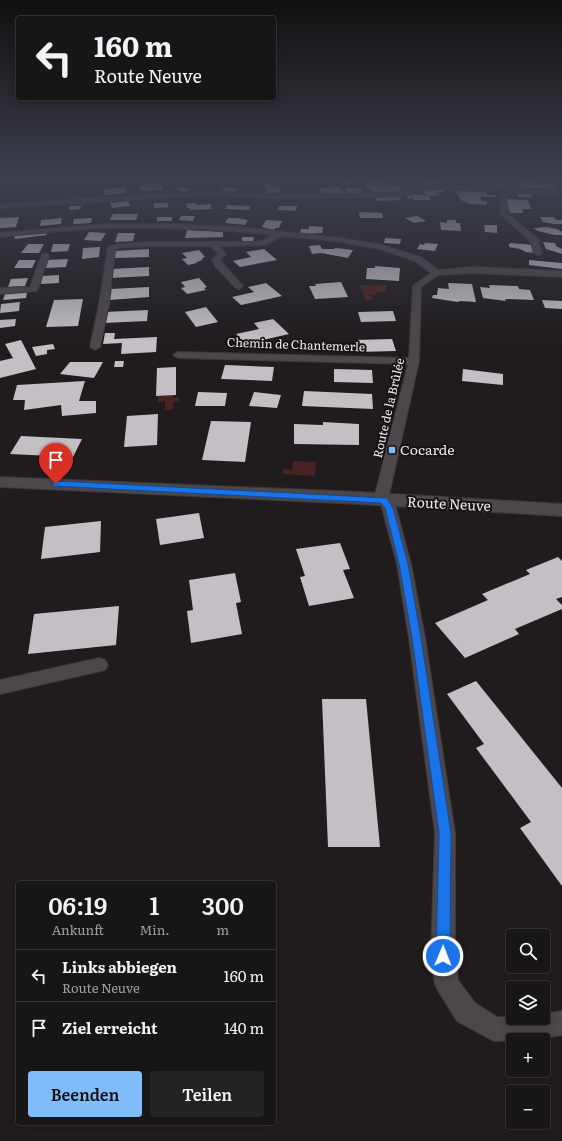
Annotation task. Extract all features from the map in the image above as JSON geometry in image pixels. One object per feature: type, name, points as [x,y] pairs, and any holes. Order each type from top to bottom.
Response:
[{"type":"street","points":[[95,347],[104,304],[111,249],[117,246],[148,244],[256,244],[264,243],[281,234]]},
{"type":"street","points":[[284,234],[342,240],[381,247],[418,259],[436,273]]},
{"type":"street","points":[[527,234],[535,241],[538,253]]},
{"type":"street","points":[[213,244],[222,254],[216,260],[219,265],[239,286]]},
{"type":"street","points":[[0,291],[34,289],[45,256]]},
{"type":"street","name":"Route de la Brûlée","points":[[384,500],[382,495],[383,490],[414,361],[417,286],[436,273],[474,270],[562,274]]},
{"type":"street","name":"Chemin de Chantemerle","points":[[178,355],[414,361]]},
{"type":"street","name":"Route Neuve","points":[[0,482],[156,488],[562,510]]},
{"type":"street","points":[[384,500],[389,508],[404,564],[445,833],[443,956],[447,984],[466,1012],[494,1029],[525,1029],[562,1023]]},
{"type":"street","points":[[0,687],[99,665]]},
{"type":"shaded area","points":[[359,285],[386,285],[386,293],[376,292],[376,295],[370,295],[373,300],[366,300]]},
{"type":"shaded area","points":[[174,395],[174,398],[179,397],[179,401],[173,402],[173,410],[165,410],[165,401],[158,402],[158,396]]},
{"type":"shaded area","points":[[293,461],[316,462],[315,476],[283,474],[283,469],[292,470]]},
{"type":"building","points":[[47,234],[47,235],[15,239],[14,235]]},
{"type":"building","points":[[88,234],[105,234],[101,241],[84,240]]},
{"type":"building","points":[[118,234],[135,234],[133,241],[115,242]]},
{"type":"building","points":[[186,234],[223,234],[223,237],[185,238]]},
{"type":"building","points":[[242,237],[254,237],[253,241],[242,241]]},
{"type":"building","points":[[385,238],[401,239],[400,244],[384,243]]},
{"type":"building","points":[[543,242],[555,243],[556,246],[562,249],[562,254],[546,249]]},
{"type":"building","points":[[425,243],[438,244],[435,251],[417,249],[420,244],[424,245]]},
{"type":"building","points":[[28,244],[44,244],[39,253],[21,253]]},
{"type":"building","points":[[53,244],[70,244],[68,251],[51,252]]},
{"type":"building","points":[[509,244],[534,245],[536,253],[509,247]]},
{"type":"building","points":[[320,245],[322,249],[335,248],[353,250],[348,258],[321,253],[312,254],[309,246]]},
{"type":"building","points":[[100,247],[99,257],[82,259],[83,248]]},
{"type":"building","points":[[149,249],[149,257],[114,258],[115,251]]},
{"type":"building","points":[[264,249],[277,260],[240,267],[233,261],[251,257],[246,252]]},
{"type":"building","points":[[199,250],[205,257],[196,262],[197,263],[188,265],[182,259],[187,258],[182,253]]},
{"type":"building","points":[[68,259],[66,267],[45,268],[47,260]]},
{"type":"building","points":[[19,260],[36,260],[32,268],[14,268]]},
{"type":"building","points":[[529,260],[562,263],[562,269],[529,265]]},
{"type":"building","points":[[375,266],[400,268],[399,281],[366,279],[367,268],[375,268]]},
{"type":"building","points":[[149,267],[149,276],[110,278],[111,269]]},
{"type":"building","points":[[59,275],[59,283],[41,284],[42,276]]},
{"type":"building","points":[[28,278],[25,286],[8,287],[11,279]]},
{"type":"building","points":[[199,278],[207,287],[204,288],[206,290],[187,294],[181,288],[185,287],[181,282]]},
{"type":"building","points":[[341,282],[348,297],[315,299],[309,286],[316,286],[315,284]]},
{"type":"building","points":[[266,283],[282,296],[241,305],[232,297],[254,292],[248,287]]},
{"type":"building","points":[[448,283],[472,284],[476,302],[458,302],[432,298],[433,295],[437,295],[438,288],[449,289]]},
{"type":"building","points":[[489,285],[518,286],[519,289],[530,290],[534,300],[505,299],[506,301],[483,298],[480,287],[490,288]]},
{"type":"building","points":[[149,287],[149,297],[110,300],[110,289]]},
{"type":"building","points":[[27,292],[26,298],[3,300],[5,294]]},
{"type":"building","points":[[83,299],[78,326],[46,327],[54,300]]},
{"type":"building","points":[[542,300],[562,301],[562,309],[545,308]]},
{"type":"building","points":[[20,302],[19,311],[0,313],[1,304]]},
{"type":"building","points":[[206,307],[218,322],[196,327],[185,312]]},
{"type":"building","points":[[148,310],[147,321],[103,323],[104,312]]},
{"type":"building","points":[[393,311],[396,321],[361,322],[358,312]]},
{"type":"building","points":[[16,319],[15,326],[0,328],[0,320]]},
{"type":"building","points":[[273,319],[289,334],[245,344],[236,334],[259,329],[254,323]]},
{"type":"building","points":[[105,333],[115,333],[114,339],[157,337],[156,352],[121,354],[122,343],[103,344]]},
{"type":"building","points":[[392,339],[396,351],[358,352],[355,340]]},
{"type":"building","points":[[21,340],[36,369],[0,378],[0,361],[13,358],[5,344]]},
{"type":"building","points":[[53,344],[55,349],[47,350],[47,354],[36,356],[32,347]]},
{"type":"building","points":[[115,361],[124,361],[123,367],[114,367]]},
{"type":"building","points":[[70,362],[103,362],[94,378],[60,374]]},
{"type":"building","points":[[225,365],[274,367],[272,381],[221,379]]},
{"type":"building","points":[[176,367],[176,395],[156,396],[157,368]]},
{"type":"building","points":[[334,369],[372,370],[373,383],[334,382]]},
{"type":"building","points":[[463,369],[503,374],[503,385],[462,381]]},
{"type":"building","points":[[85,381],[79,401],[96,401],[96,413],[62,416],[61,405],[24,410],[25,400],[13,400],[17,385]]},
{"type":"building","points":[[304,391],[372,394],[373,409],[302,406]]},
{"type":"building","points":[[198,392],[227,393],[225,406],[195,406]]},
{"type":"building","points":[[254,392],[281,395],[277,408],[249,406]]},
{"type":"building","points":[[158,414],[157,445],[124,447],[127,416]]},
{"type":"building","points":[[211,421],[251,422],[245,462],[202,460]]},
{"type":"building","points":[[323,422],[359,424],[359,445],[294,444],[294,424],[323,425]]},
{"type":"building","points":[[21,436],[82,439],[73,457],[10,454]]},
{"type":"building","points":[[199,513],[204,538],[160,545],[156,519]]},
{"type":"building","points":[[101,521],[100,552],[41,559],[45,527]]},
{"type":"building","points":[[340,543],[350,569],[343,570],[354,598],[309,606],[300,577],[305,576],[296,549]]},
{"type":"building","points":[[558,557],[562,561],[562,597],[556,599],[562,605],[562,609],[515,629],[519,634],[465,658],[435,623],[488,600],[482,594],[530,574],[526,570]]},
{"type":"building","points":[[235,573],[241,602],[236,603],[242,634],[191,643],[187,611],[193,610],[189,580]]},
{"type":"building","points":[[119,606],[116,645],[28,654],[34,614]]},
{"type":"building","points":[[476,681],[562,788],[562,886],[520,828],[531,822],[476,748],[484,744],[447,694]]},
{"type":"building","points":[[322,699],[366,699],[380,847],[328,847]]},
{"type":"place","name":"Cocarde","points":[[392,450]]},
{"type":"route","points":[[56,484],[384,500],[389,508],[404,564],[445,833],[443,956]]}]
